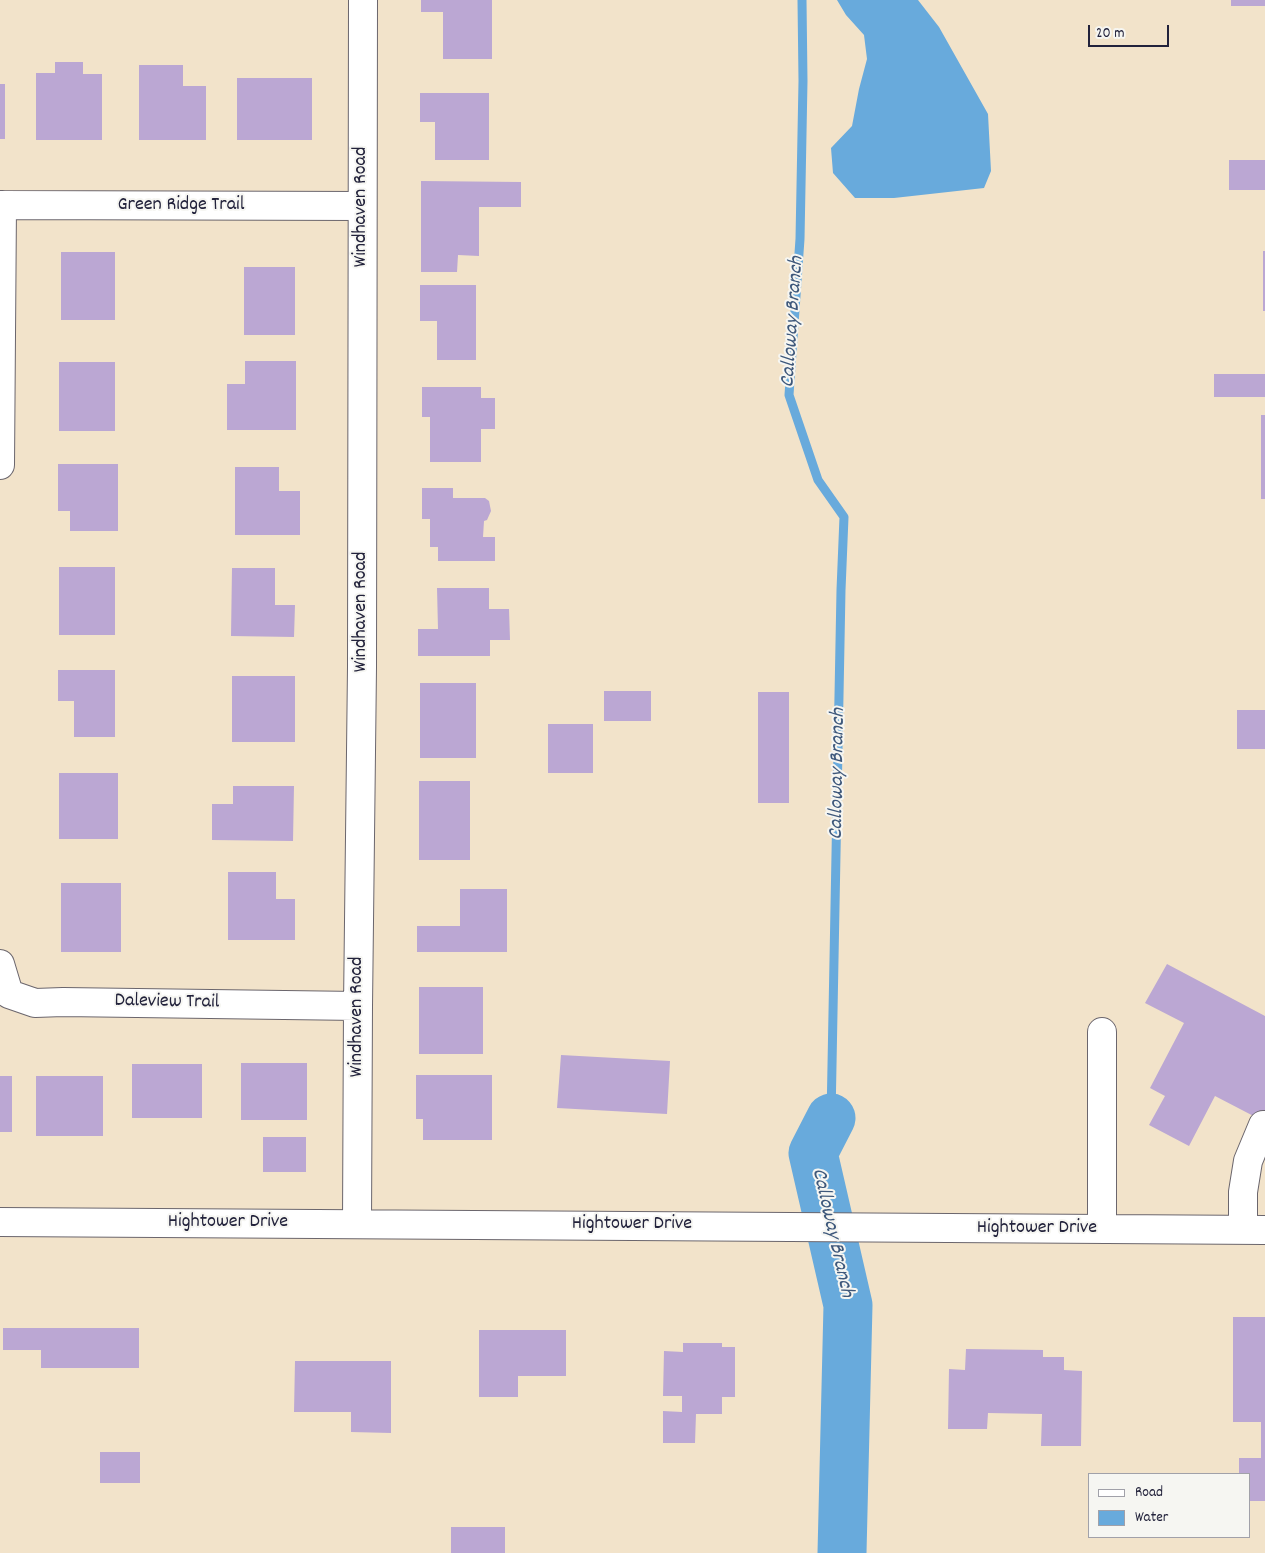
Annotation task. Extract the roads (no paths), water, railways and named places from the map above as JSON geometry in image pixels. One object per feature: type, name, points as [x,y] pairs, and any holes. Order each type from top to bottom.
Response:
[{"type":"street","name":"Windhaven Road","points":[[357,1223],[362,667],[363,0]]},
{"type":"street","name":"Green Ridge Trail","points":[[1,205],[362,206]]},
{"type":"street","points":[[0,465],[1,205]]},
{"type":"street","name":"Daleview Trail","points":[[0,964],[9,994],[35,1003],[358,1006]]},
{"type":"street","points":[[1102,1032],[1102,1230]]},
{"type":"street","points":[[1254,1230],[1243,1192],[1248,1161],[1263,1125]]},
{"type":"street","name":"Hightower Drive","points":[[0,1222],[1254,1230]]},
{"type":"water","points":[[837,0],[918,0],[939,27],[988,114],[991,171],[984,188],[894,198],[855,198],[833,173],[831,148],[852,126],[867,59],[864,35],[846,15]]},
{"type":"waterway","name":"Calloway Branch","points":[[802,0],[803,81],[800,239],[789,395],[818,480],[844,517],[831,1118]]},
{"type":"waterway","name":"Calloway Branch","points":[[831,1118],[813,1153],[848,1305],[842,1553]]}]
